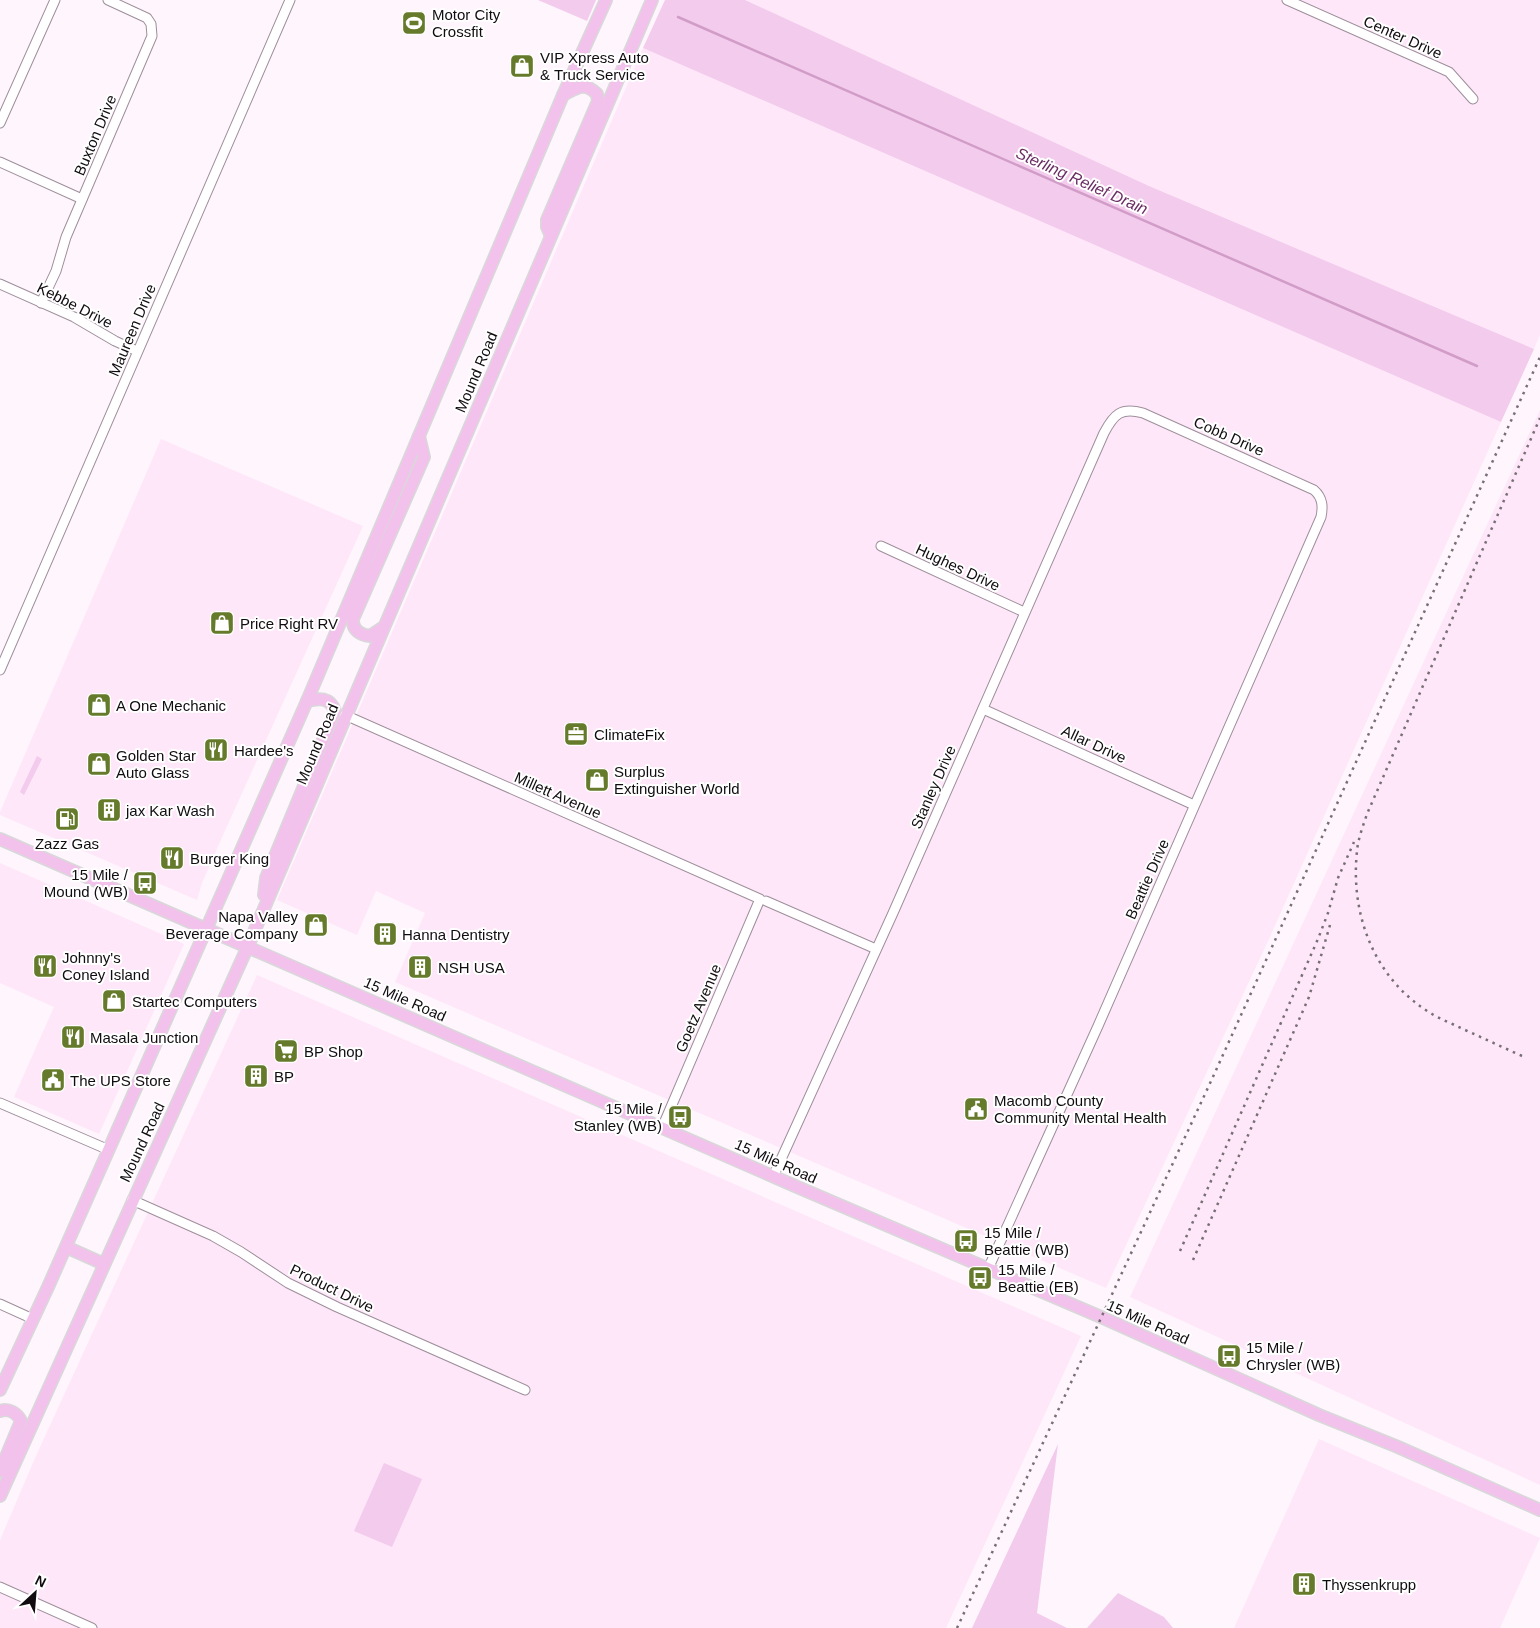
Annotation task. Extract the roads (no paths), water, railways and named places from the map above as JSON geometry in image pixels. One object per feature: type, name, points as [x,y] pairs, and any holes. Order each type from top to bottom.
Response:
[{"type":"main road","name":"Mound Road","points":[[0,1390],[34,1319],[308,701],[563,95],[606,0]]},
{"type":"main road","name":"Mound Road","points":[[0,1496],[248,946],[262,909],[652,0]]},
{"type":"main road","points":[[551,236],[547,227],[547,220],[598,101],[597,94],[588,87],[582,86],[563,95]]},
{"type":"main road","points":[[383,628],[370,636],[361,634],[354,627],[353,619],[424,457],[419,436]]},
{"type":"main road","points":[[262,909],[266,878],[335,711],[332,704],[326,700],[308,701]]},
{"type":"main road","name":"15 Mile Road","points":[[0,838],[773,1177],[1101,1317],[1319,1415],[1414,1454],[1540,1510]]},
{"type":"main road","points":[[66,1247],[104,1264]]},
{"type":"main road","points":[[0,1412],[9,1410],[19,1416],[21,1421],[0,1471]]},
{"type":"street","points":[[0,123],[55,0]]},
{"type":"street","name":"Buxton Drive","points":[[41,303],[56,271],[66,237],[152,36],[151,24],[146,18],[108,0]]},
{"type":"street","name":"Maureen Drive","points":[[0,670],[2,659],[290,0]]},
{"type":"street","name":"Center Drive","points":[[1287,0],[1449,72],[1473,99]]},
{"type":"street","points":[[0,162],[82,199]]},
{"type":"street","name":"Kebbe Drive","points":[[0,284],[74,317],[115,342],[137,352]]},
{"type":"street","name":"Cobb Drive","points":[[1122,412],[1133,410],[1143,413],[1309,487],[1320,497]]},
{"type":"street","name":"Stanley Drive","points":[[773,1177],[983,709],[1104,433],[1112,419],[1122,412]]},
{"type":"street","name":"Beattie Drive","points":[[988,1270],[1098,1026],[1318,526],[1322,509],[1320,497]]},
{"type":"street","name":"Hughes Drive","points":[[881,546],[1024,612]]},
{"type":"street","name":"Allar Drive","points":[[983,709],[1194,805]]},
{"type":"street","name":"Millett Avenue","points":[[345,715],[876,949]]},
{"type":"street","name":"Goetz Avenue","points":[[662,1128],[763,900]]},
{"type":"street","points":[[0,1103],[109,1150]]},
{"type":"street","name":"Product Drive","points":[[132,1200],[213,1236],[288,1282],[336,1307],[525,1390]]},
{"type":"street","points":[[0,1304],[34,1319]]},
{"type":"street","points":[[0,1587],[92,1628]]},
{"type":"waterway","name":"Sterling Relief Drain","points":[[678,17],[1477,366]]},
{"type":"railway","points":[[957,1628],[1212,1079],[1540,357]]},
{"type":"railway","points":[[1522,1056],[1432,1014],[1412,1000],[1395,983],[1381,965],[1370,944],[1358,899],[1356,875],[1358,846],[1367,814],[1540,418]]},
{"type":"railway","points":[[1180,1251],[1318,939],[1338,878],[1354,842]]},
{"type":"railway","points":[[1193,1260],[1309,997],[1330,925]]},
{"type":"place","name":"Motor City Crossfit","points":[[414,23]]},
{"type":"place","name":"VIP Xpress Auto & Truck Service","points":[[522,66]]},
{"type":"place","name":"Price Right RV","points":[[222,623]]},
{"type":"place","name":"A One Mechanic","points":[[99,705]]},
{"type":"place","name":"ClimateFix","points":[[576,734]]},
{"type":"place","name":"Hardee's","points":[[216,750]]},
{"type":"place","name":"Golden Star Auto Glass","points":[[99,764]]},
{"type":"place","name":"Surplus Extinguisher World","points":[[597,780]]},
{"type":"place","name":"jax Kar Wash","points":[[109,810]]},
{"type":"place","name":"Zazz Gas","points":[[67,819]]},
{"type":"place","name":"Burger King","points":[[172,858]]},
{"type":"place","name":"15 Mile / Mound (WB)","points":[[145,883]]},
{"type":"place","name":"Napa Valley Beverage Company","points":[[316,925]]},
{"type":"place","name":"Hanna Dentistry","points":[[385,934]]},
{"type":"place","name":"Johnny's Coney Island","points":[[45,966]]},
{"type":"place","name":"NSH USA","points":[[420,967]]},
{"type":"place","name":"Startec Computers","points":[[114,1001]]},
{"type":"place","name":"Masala Junction","points":[[73,1037]]},
{"type":"place","name":"BP Shop","points":[[286,1051]]},
{"type":"place","name":"BP","points":[[256,1076]]},
{"type":"place","name":"The UPS Store","points":[[53,1080]]},
{"type":"place","name":"Macomb County Community Mental Health","points":[[976,1109]]},
{"type":"place","name":"15 Mile / Stanley (WB)","points":[[680,1117]]},
{"type":"place","name":"15 Mile / Beattie (WB)","points":[[966,1241]]},
{"type":"place","name":"15 Mile / Beattie (EB)","points":[[980,1278]]},
{"type":"place","name":"15 Mile / Chrysler (WB)","points":[[1229,1356]]},
{"type":"place","name":"Thyssenkrupp","points":[[1304,1584]]}]
